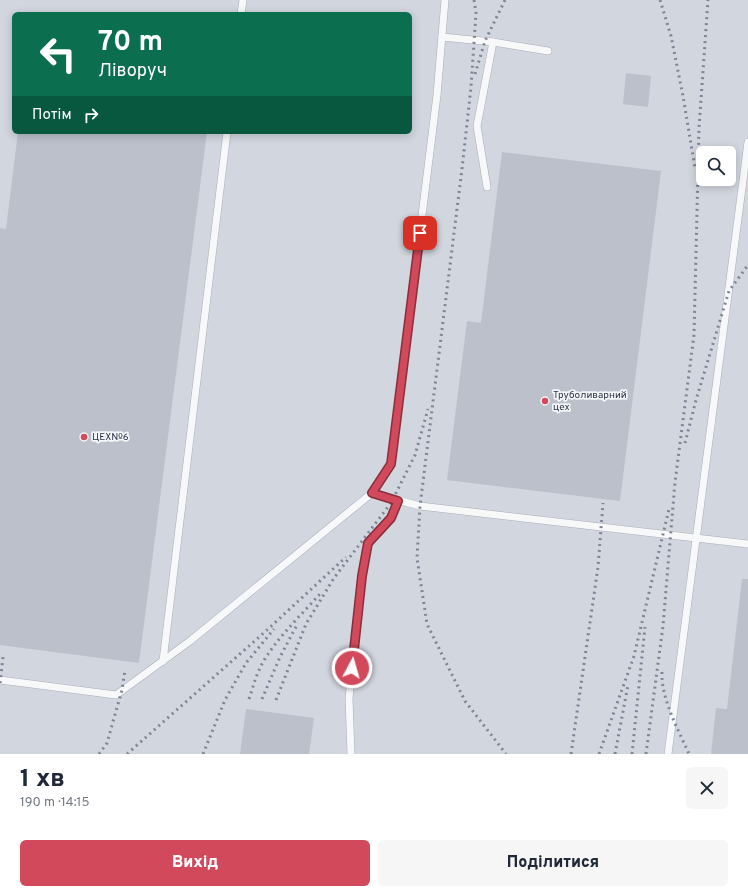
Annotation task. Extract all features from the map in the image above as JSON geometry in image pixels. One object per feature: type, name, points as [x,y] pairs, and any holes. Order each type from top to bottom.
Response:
[{"type":"lane","points":[[241,12],[242,0]]},
{"type":"lane","points":[[0,680],[116,694],[190,641],[372,493],[391,464],[437,95],[445,0]]},
{"type":"lane","points":[[442,37],[493,42],[548,51]]},
{"type":"lane","points":[[487,187],[477,126],[493,42]]},
{"type":"lane","points":[[163,661],[227,134]]},
{"type":"lane","points":[[668,754],[745,179],[748,142]]},
{"type":"lane","points":[[372,493],[420,506],[748,544]]},
{"type":"lane","points":[[351,754],[348,698],[363,570],[368,543],[391,518],[398,501]]},
{"type":"shaded area","points":[[0,0],[748,0],[748,754],[0,754]]},
{"type":"building","points":[[626,73],[651,76],[648,107],[623,104]]},
{"type":"building","name":"ЦЕХ№6","points":[[18,134],[207,134],[139,663],[0,645],[0,228],[6,229]]},
{"type":"building","name":"Труболиварний цех","points":[[502,152],[661,171],[620,501],[447,480],[467,321],[481,323]]},
{"type":"building","points":[[742,579],[748,579],[748,754],[711,754],[716,708],[727,709]]},
{"type":"building","points":[[246,709],[314,718],[309,754],[240,754]]},
{"type":"railway","points":[[474,0],[476,13],[471,87],[420,506],[417,558],[427,624],[465,701],[506,754]]},
{"type":"railway","points":[[475,74],[485,41],[505,0]]},
{"type":"railway","points":[[660,0],[671,36],[695,168]]},
{"type":"railway","points":[[646,754],[663,626],[675,482],[694,335],[699,128],[708,0]]},
{"type":"railway","points":[[685,443],[696,400],[729,291],[748,265]]},
{"type":"railway","points":[[276,700],[306,624],[334,578],[391,503],[415,455],[428,409]]},
{"type":"railway","points":[[571,754],[598,567],[603,503]]},
{"type":"railway","points":[[599,754],[634,656],[669,509]]},
{"type":"railway","points":[[127,754],[267,630],[346,557]]},
{"type":"railway","points":[[249,699],[258,672],[267,655],[320,594]]},
{"type":"railway","points":[[262,699],[280,657],[298,623]]},
{"type":"railway","points":[[632,754],[645,627]]},
{"type":"railway","points":[[203,754],[225,700],[246,663],[274,629]]},
{"type":"railway","points":[[0,683],[3,657]]},
{"type":"railway","points":[[99,754],[107,743],[122,690],[125,670]]},
{"type":"railway","points":[[662,672],[662,682],[667,703],[689,754]]},
{"type":"railway","points":[[615,754],[628,685]]},
{"type":"place","name":"Труболиварний цех","points":[[545,401]]},
{"type":"place","name":"ЦЕХ№6","points":[[84,437]]},
{"type":"route","points":[[352,668],[362,576],[368,543],[391,518],[398,501],[372,493],[391,464],[420,233]]}]
